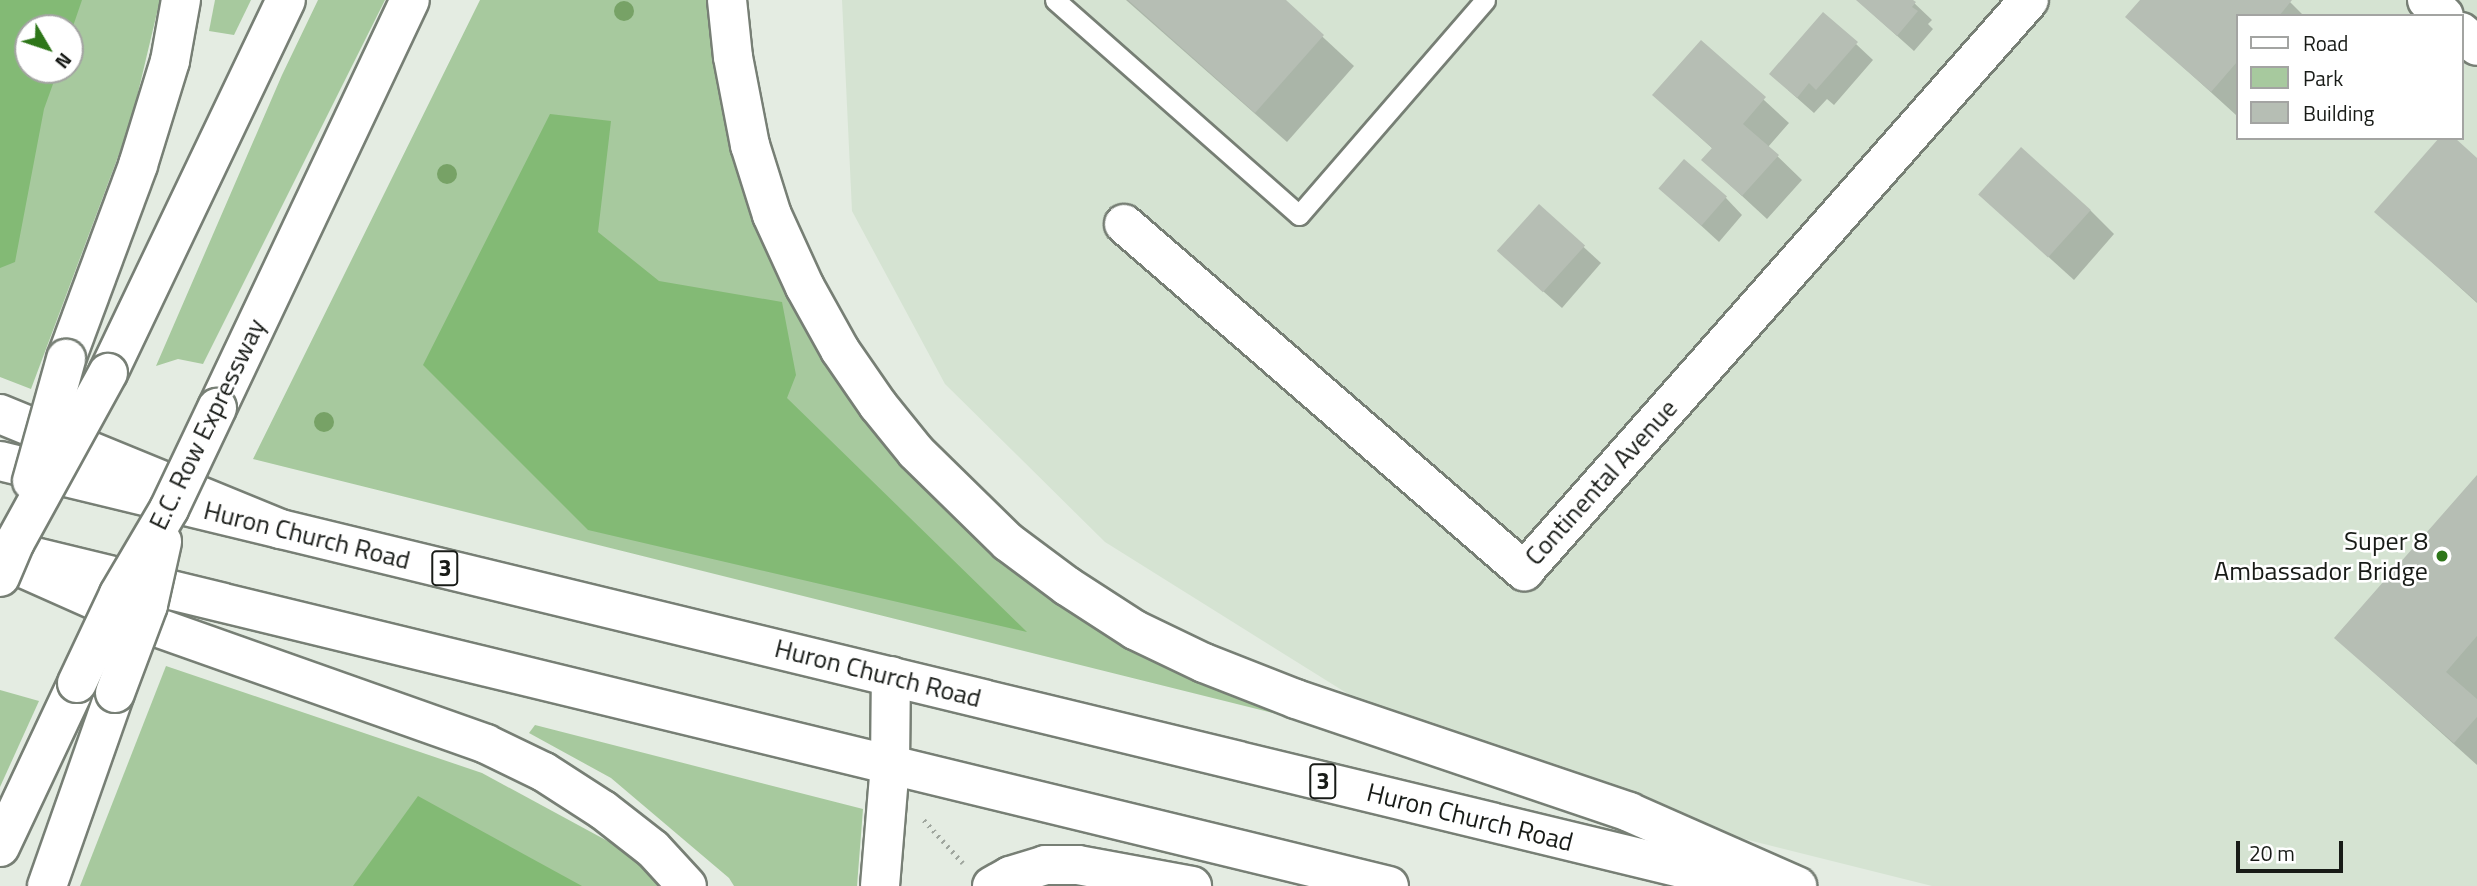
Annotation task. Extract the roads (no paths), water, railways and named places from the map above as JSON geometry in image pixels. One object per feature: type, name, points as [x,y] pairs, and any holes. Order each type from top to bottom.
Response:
[{"type":"main road","points":[[0,577],[5,550],[66,359],[138,164],[170,61],[181,0]]},
{"type":"main road","points":[[5,550],[108,373],[286,0]]},
{"type":"main road","name":"E.C. Row Expressway","points":[[0,847],[119,594],[169,509],[410,0]]},
{"type":"main road","points":[[727,0],[733,57],[750,145],[772,215],[805,287],[840,350],[886,415],[935,472],[1008,542],[1067,586],[1135,630],[1204,663],[1296,699],[1629,812],[1797,886]]},
{"type":"main road","name":"Continental Avenue","points":[[1124,224],[1524,571],[2029,0]]},
{"type":"main road","points":[[2427,0],[2442,14]]},
{"type":"main road","points":[[2463,34],[2477,46]]},
{"type":"main road","points":[[0,414],[281,528]]},
{"type":"main road","name":"Huron Church Road","points":[[0,461],[1756,886]]},
{"type":"main road","points":[[47,886],[148,605],[169,509]]},
{"type":"main road","points":[[5,550],[1389,886]]},
{"type":"main road","points":[[5,550],[156,627],[486,744],[544,772],[603,810],[653,849],[687,886]]},
{"type":"main road","points":[[880,886],[890,765],[891,676]]},
{"type":"main road","points":[[978,875],[1010,876],[1045,865],[1115,870],[1192,886]]},
{"type":"lane","points":[[1055,0],[1300,215],[1485,0]]},
{"type":"place","name":"Super 8 Ambassador Bridge","points":[[2442,556]]}]
